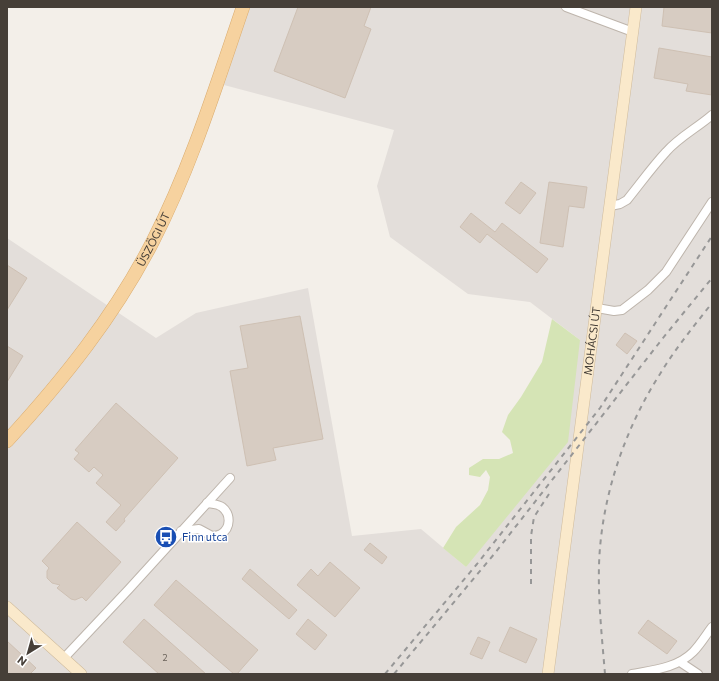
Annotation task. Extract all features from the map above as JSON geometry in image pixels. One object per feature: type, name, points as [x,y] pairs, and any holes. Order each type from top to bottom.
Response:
[{"type":"main road","name":"ÜSZÖGI ÚT","points":[[7,441],[36,409],[78,357],[118,300],[153,241],[178,187],[197,138],[243,7]]},
{"type":"main road","name":"MOHÁCSI ÚT","points":[[548,674],[636,7]]},
{"type":"main road","points":[[7,607],[81,674]]},
{"type":"street","points":[[566,7],[633,32]]},
{"type":"street","points":[[610,206],[620,204],[627,200],[666,152],[681,138],[712,115]]},
{"type":"street","points":[[597,308],[614,311],[622,310],[648,290],[666,272],[712,202]]},
{"type":"street","points":[[64,658],[230,478]]},
{"type":"street","points":[[181,531],[198,529],[212,536],[222,534],[229,525],[227,512],[222,507],[207,503]]},
{"type":"street","points":[[632,674],[661,669],[680,662],[693,651],[712,627]]},
{"type":"street","points":[[680,662],[698,674]]},
{"type":"shaded area","points":[[250,7],[712,7],[712,674],[7,674],[7,238],[156,338],[196,313],[308,288],[352,536],[421,529],[466,567],[580,340],[530,302],[468,294],[390,237],[377,186],[394,130],[224,85]]},
{"type":"green space","points":[[552,319],[580,340],[568,442],[466,567],[443,548],[456,527],[480,505],[488,490],[490,477],[486,470],[480,477],[469,475],[469,468],[483,459],[499,459],[513,453],[510,440],[502,432],[508,415],[521,397],[542,362]]},
{"type":"building","points":[[298,7],[371,7],[364,26],[371,29],[345,98],[274,71]]},
{"type":"building","points":[[664,7],[712,7],[712,33],[662,26]]},
{"type":"building","points":[[659,48],[712,57],[712,95],[686,91],[688,84],[654,78]]},
{"type":"building","points":[[521,182],[536,193],[520,214],[505,203]]},
{"type":"building","points":[[549,182],[587,187],[584,208],[569,206],[563,247],[540,243]]},
{"type":"building","points":[[471,213],[495,232],[502,223],[548,259],[537,273],[487,234],[480,243],[460,227]]},
{"type":"building","points":[[7,265],[27,278],[7,310]]},
{"type":"building","points":[[300,316],[323,439],[273,448],[276,460],[247,466],[230,371],[248,368],[240,326]]},
{"type":"building","points":[[625,333],[637,341],[627,354],[616,345]]},
{"type":"building","points":[[7,346],[23,356],[7,382]]},
{"type":"building","points":[[116,403],[178,458],[124,519],[125,521],[116,531],[106,522],[121,505],[96,483],[103,475],[94,467],[89,472],[74,459],[79,453],[75,450]]},
{"type":"building","points":[[77,522],[121,562],[86,601],[82,597],[75,600],[71,599],[57,588],[60,585],[52,583],[47,578],[47,571],[49,568],[42,561]]},
{"type":"building","points":[[370,543],[387,557],[382,564],[364,550]]},
{"type":"building","points":[[330,562],[360,588],[335,617],[297,585],[311,569],[318,576]]},
{"type":"building","points":[[250,569],[297,610],[289,619],[242,579]]},
{"type":"building","points":[[176,580],[258,650],[237,674],[234,674],[154,605]]},
{"type":"building","points":[[144,619],[206,674],[159,674],[123,642]]},
{"type":"building","points":[[308,619],[327,635],[315,650],[296,634]]},
{"type":"building","points":[[648,620],[677,641],[667,654],[638,633]]},
{"type":"building","points":[[510,627],[537,639],[526,663],[499,651]]},
{"type":"building","points":[[478,637],[490,642],[482,659],[470,654]]},
{"type":"building","points":[[7,641],[36,668],[30,674],[7,674]]},
{"type":"railway","points":[[385,674],[477,564],[600,408],[712,236]]},
{"type":"railway","points":[[394,674],[495,553],[663,338],[712,278]]},
{"type":"railway","points":[[605,674],[600,606],[599,565],[604,515],[610,490],[625,442],[647,396],[672,356],[712,303]]},
{"type":"railway","points":[[531,584],[531,536],[534,517],[549,494]]},
{"type":"place","name":"Finn utca","points":[[166,537]]}]
